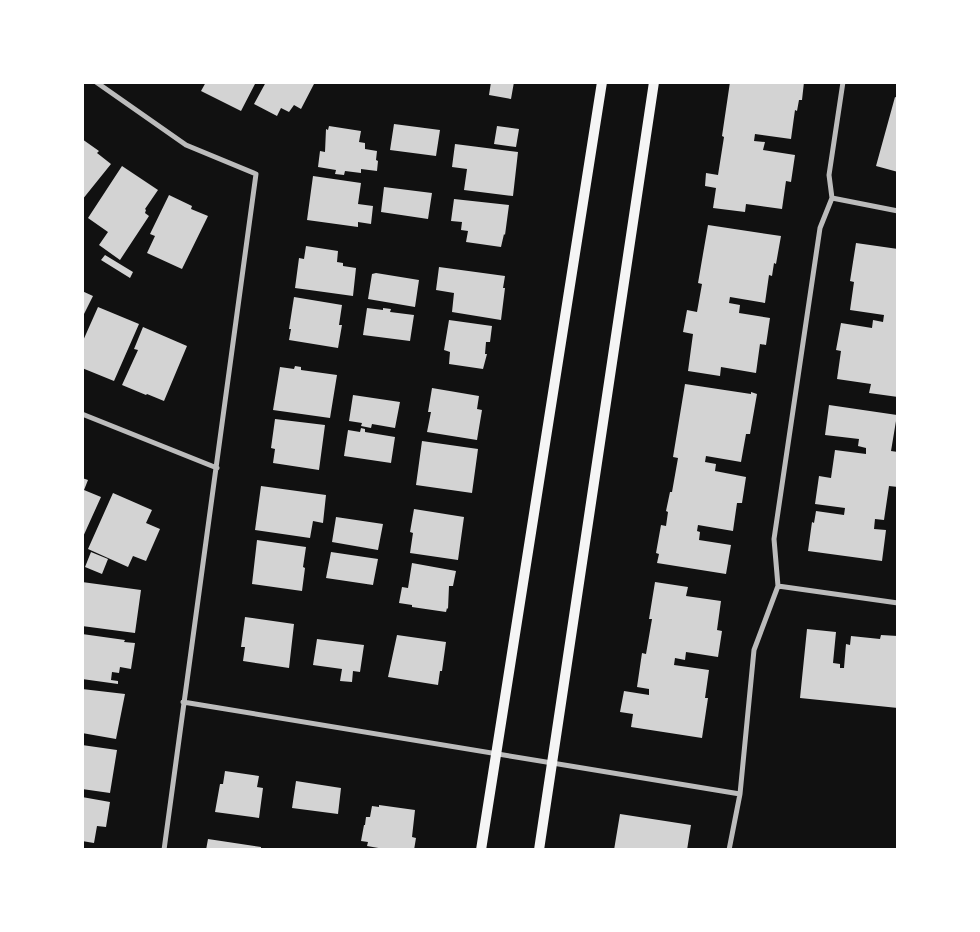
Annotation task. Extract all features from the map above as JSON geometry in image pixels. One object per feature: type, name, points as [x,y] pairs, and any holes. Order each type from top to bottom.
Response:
[{"type":"main road","points":[[481,850],[602,82]]},
{"type":"main road","points":[[539,850],[654,82]]},
{"type":"street","points":[[96,82],[186,145],[256,174],[164,850]]},
{"type":"street","points":[[729,850],[740,794],[754,650],[778,586],[774,539],[820,228],[832,198],[829,175],[843,82]]},
{"type":"street","points":[[832,198],[898,211]]},
{"type":"street","points":[[82,414],[217,468]]},
{"type":"street","points":[[778,586],[898,603]]},
{"type":"street","points":[[183,702],[740,794]]},
{"type":"building","points":[[206,82],[256,82],[241,111],[201,91]]},
{"type":"building","points":[[266,82],[315,82],[301,109],[294,105],[289,112],[281,108],[277,116],[254,104]]},
{"type":"building","points":[[491,82],[514,82],[511,99],[489,95]]},
{"type":"building","points":[[730,82],[804,82],[802,100],[799,100],[797,111],[795,110],[791,139],[755,134],[754,141],[765,142],[763,150],[795,155],[791,182],[786,181],[782,209],[746,204],[745,212],[713,208],[716,188],[705,186],[706,173],[718,175]]},
{"type":"building","points":[[895,97],[898,98],[898,172],[876,166]]},
{"type":"building","points":[[394,124],[440,130],[436,156],[390,150]]},
{"type":"building","points":[[329,126],[361,131],[359,142],[365,143],[365,149],[377,151],[377,171],[361,169],[361,173],[345,171],[344,175],[335,174],[336,170],[318,167],[320,151],[325,152],[326,129],[328,130]]},
{"type":"building","points":[[497,126],[519,129],[516,147],[494,144]]},
{"type":"building","points":[[82,139],[99,151],[97,153],[111,164],[82,200]]},
{"type":"building","points":[[455,144],[518,152],[513,196],[464,190],[467,169],[452,167]]},
{"type":"building","points":[[122,166],[158,190],[145,209],[145,213],[149,216],[120,260],[99,245],[108,232],[88,218]]},
{"type":"building","points":[[313,176],[361,183],[358,204],[373,206],[371,224],[358,222],[358,227],[307,220]]},
{"type":"building","points":[[384,187],[432,193],[428,219],[381,212]]},
{"type":"building","points":[[169,195],[192,206],[191,209],[208,216],[182,269],[147,253],[155,236],[150,234]]},
{"type":"building","points":[[454,199],[509,205],[505,235],[501,247],[466,242],[468,231],[461,230],[462,222],[451,221]]},
{"type":"building","points":[[708,225],[781,236],[776,264],[774,263],[772,276],[769,275],[765,303],[730,297],[729,303],[740,305],[739,313],[770,318],[766,345],[760,344],[756,373],[721,367],[720,376],[688,371],[693,334],[683,332],[687,310],[697,312],[702,284],[698,283]]},
{"type":"building","points":[[856,243],[898,249],[898,397],[869,393],[871,384],[837,379],[841,351],[836,350],[841,323],[872,328],[873,320],[883,322],[884,315],[850,310],[854,282],[850,281]]},
{"type":"building","points":[[306,246],[338,251],[337,262],[343,263],[343,266],[356,268],[353,296],[295,288],[299,258],[304,259]]},
{"type":"building","points":[[105,255],[133,272],[130,278],[101,260]]},
{"type":"building","points":[[439,267],[505,276],[501,320],[452,312],[454,293],[436,290]]},
{"type":"building","points":[[372,274],[419,280],[415,307],[368,299]]},
{"type":"building","points":[[82,291],[93,296],[82,318]]},
{"type":"building","points":[[294,297],[342,305],[339,325],[342,325],[338,348],[289,340]]},
{"type":"building","points":[[98,307],[139,324],[114,381],[82,368],[82,343]]},
{"type":"building","points":[[367,308],[391,309],[390,312],[414,315],[410,341],[363,335]]},
{"type":"building","points":[[449,320],[492,326],[490,342],[486,342],[485,354],[487,354],[483,369],[449,364],[450,352],[444,350]]},
{"type":"building","points":[[143,327],[187,346],[164,401],[122,385],[138,350],[134,349]]},
{"type":"building","points":[[295,366],[301,367],[301,370],[337,375],[330,418],[273,410],[280,367],[294,369]]},
{"type":"building","points":[[685,384],[757,394],[750,434],[746,434],[741,462],[706,456],[705,462],[716,464],[715,471],[746,477],[742,503],[737,503],[733,531],[698,525],[697,531],[700,532],[699,540],[731,545],[726,574],[657,563],[659,554],[656,553],[661,525],[666,526],[668,512],[666,511],[670,492],[672,492],[678,458],[673,457]]},
{"type":"building","points":[[432,388],[479,396],[477,409],[482,410],[477,440],[427,432],[431,412],[428,412]]},
{"type":"building","points":[[353,395],[400,402],[395,428],[372,424],[371,428],[361,426],[362,423],[349,421]]},
{"type":"building","points":[[829,405],[897,415],[891,451],[898,452],[898,487],[889,486],[884,520],[875,519],[874,529],[886,530],[882,561],[808,551],[812,522],[814,523],[816,511],[844,515],[845,508],[815,504],[819,476],[831,478],[835,450],[866,454],[866,448],[858,446],[859,439],[825,435]]},
{"type":"building","points":[[275,419],[325,425],[319,470],[273,463],[275,449],[271,448]]},
{"type":"building","points":[[361,428],[365,429],[365,432],[395,437],[391,463],[344,456],[348,430],[360,432]]},
{"type":"building","points":[[422,441],[478,449],[472,493],[416,485]]},
{"type":"building","points":[[82,478],[88,480],[84,490],[101,497],[82,539]]},
{"type":"building","points":[[261,486],[326,495],[323,523],[313,521],[310,538],[255,530]]},
{"type":"building","points":[[113,493],[152,510],[146,523],[160,529],[146,561],[133,556],[128,567],[88,549]]},
{"type":"building","points":[[414,509],[464,517],[458,560],[410,553],[413,533],[410,532]]},
{"type":"building","points":[[336,517],[383,524],[378,550],[332,542]]},
{"type":"building","points":[[257,540],[306,547],[302,591],[252,584]]},
{"type":"building","points":[[91,552],[108,559],[102,574],[85,567]]},
{"type":"building","points":[[331,552],[378,559],[373,585],[326,578]]},
{"type":"building","points":[[412,563],[456,571],[453,586],[449,586],[448,609],[446,612],[399,603],[402,587],[408,588]]},
{"type":"building","points":[[82,582],[141,590],[135,633],[82,626]]},
{"type":"building","points":[[655,582],[688,587],[686,596],[721,601],[717,630],[722,631],[718,657],[686,652],[685,660],[675,658],[674,665],[709,670],[705,698],[708,698],[702,738],[631,727],[633,714],[620,712],[624,691],[649,695],[649,689],[637,687],[642,653],[646,654],[652,619],[649,619]]},
{"type":"building","points":[[245,617],[294,624],[289,668],[243,661],[245,647],[241,647]]},
{"type":"building","points":[[807,629],[836,632],[833,663],[840,664],[840,668],[844,668],[846,644],[850,645],[851,636],[880,639],[881,635],[898,636],[898,708],[800,698]]},
{"type":"building","points":[[82,634],[135,643],[131,669],[120,667],[119,673],[112,672],[111,680],[118,681],[118,684],[82,679]]},
{"type":"building","points":[[397,635],[446,642],[438,685],[388,677]]},
{"type":"building","points":[[317,639],[364,645],[360,672],[353,671],[352,682],[340,681],[342,669],[313,665]]},
{"type":"building","points":[[82,689],[125,694],[116,739],[82,733]]},
{"type":"building","points":[[82,745],[117,750],[110,793],[82,789]]},
{"type":"building","points":[[225,771],[259,776],[257,787],[263,788],[259,818],[215,812],[220,784],[223,784]]},
{"type":"building","points":[[296,781],[341,788],[338,814],[292,808]]},
{"type":"building","points":[[82,797],[110,802],[106,827],[97,826],[94,843],[82,841]]},
{"type":"building","points":[[379,805],[415,810],[412,837],[416,838],[414,850],[390,850],[367,846],[368,842],[361,841],[366,817],[370,817],[372,806],[379,807]]},
{"type":"building","points":[[620,814],[691,825],[687,850],[614,850]]},
{"type":"building","points":[[208,839],[261,847],[261,850],[206,850]]}]
